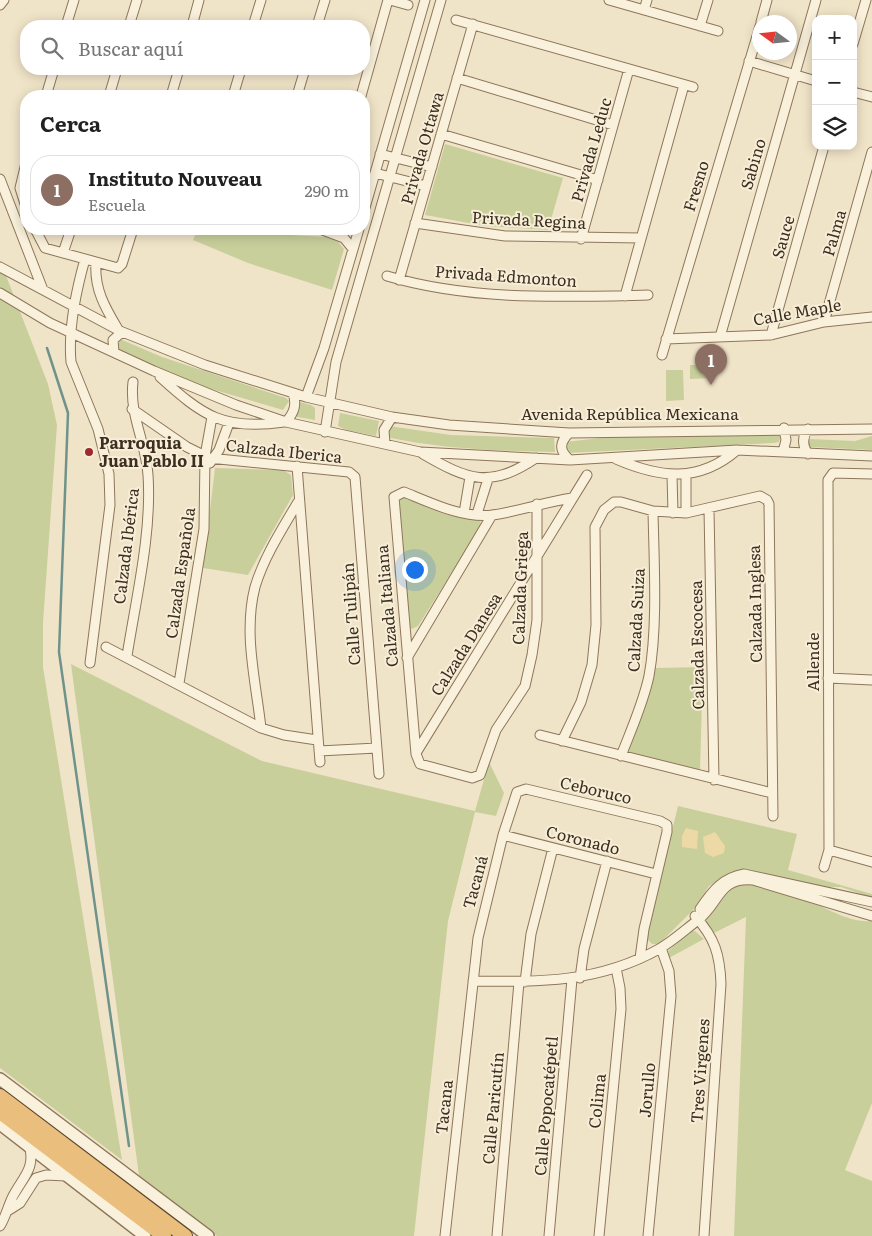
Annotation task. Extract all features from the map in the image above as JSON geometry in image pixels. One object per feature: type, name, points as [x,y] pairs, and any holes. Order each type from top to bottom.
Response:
[{"type":"highway","points":[[0,1096],[185,1236]]},
{"type":"highway","points":[[0,1112],[164,1236]]},
{"type":"street","points":[[0,5],[4,0]]},
{"type":"street","points":[[68,20],[74,0]]},
{"type":"street","points":[[131,20],[137,0]]},
{"type":"street","points":[[194,20],[199,0]]},
{"type":"street","points":[[255,20],[261,0]]},
{"type":"street","points":[[319,20],[325,0]]},
{"type":"street","points":[[370,65],[389,0],[408,5]]},
{"type":"street","points":[[370,190],[425,0]]},
{"type":"street","points":[[325,432],[336,362],[441,0]]},
{"type":"street","points":[[609,0],[718,31]]},
{"type":"street","points":[[644,10],[647,0]]},
{"type":"street","points":[[700,26],[708,0]]},
{"type":"street","points":[[763,15],[767,0]]},
{"type":"street","name":"Sabino","points":[[720,336],[816,0]]},
{"type":"street","points":[[857,30],[866,0]]},
{"type":"street","points":[[456,20],[688,86],[625,296]]},
{"type":"street","name":"Privada Ottawa","points":[[399,280],[473,24]]},
{"type":"street","name":"Fresno","points":[[662,355],[752,51]]},
{"type":"street","points":[[749,61],[812,80]]},
{"type":"street","name":"Privada Leduc","points":[[582,239],[630,69]]},
{"type":"street","points":[[48,90],[52,75]]},
{"type":"street","points":[[111,90],[115,75]]},
{"type":"street","points":[[173,90],[177,75]]},
{"type":"street","points":[[235,90],[239,75]]},
{"type":"street","points":[[299,90],[303,75]]},
{"type":"street","points":[[363,90],[367,75]]},
{"type":"street","points":[[457,78],[613,125]]},
{"type":"street","points":[[857,93],[872,97]]},
{"type":"street","points":[[441,134],[598,180]]},
{"type":"street","name":"Sauce","points":[[771,335],[823,150]]},
{"type":"street","name":"Palma","points":[[824,322],[872,152]]},
{"type":"street","points":[[380,154],[432,167]]},
{"type":"street","points":[[375,173],[426,186]]},
{"type":"street","points":[[0,179],[20,231]]},
{"type":"street","name":"Privada Regina","points":[[415,223],[505,236],[582,239],[641,238]]},
{"type":"street","points":[[22,235],[43,290]]},
{"type":"street","points":[[38,235],[45,248],[115,268],[120,267],[131,235]]},
{"type":"street","points":[[63,254],[68,235]]},
{"type":"street","points":[[337,235],[344,238],[353,249]]},
{"type":"street","points":[[306,396],[322,356],[357,235]]},
{"type":"street","points":[[85,259],[71,333],[71,362],[98,429],[109,474],[110,505],[90,663]]},
{"type":"street","points":[[96,263],[95,282],[99,295],[121,331],[113,340],[114,352]]},
{"type":"street","name":"Avenida República Mexicana","points":[[0,267],[121,331],[205,365],[293,393],[392,417],[449,425],[569,432],[872,428]]},
{"type":"street","name":"Privada Edmonton","points":[[387,276],[436,287],[502,294],[574,298],[648,295]]},
{"type":"street","points":[[0,293],[40,318],[154,372],[286,422],[420,452],[570,460],[737,450],[872,456]]},
{"type":"street","name":"Calle Maple","points":[[666,339],[771,335],[824,322],[872,317]]},
{"type":"street","points":[[154,372],[186,400],[212,417],[229,423],[262,425],[286,422]]},
{"type":"street","name":"Calzada Ibérica","points":[[127,656],[149,502],[148,473],[132,409],[132,382]]},
{"type":"street","points":[[286,422],[294,409],[296,401],[293,393]]},
{"type":"street","name":"Calzada Iberica","points":[[132,409],[186,447],[205,456],[215,459],[349,472],[356,477]]},
{"type":"street","points":[[205,456],[212,417]]},
{"type":"street","points":[[385,444],[384,430],[392,417]]},
{"type":"street","points":[[207,466],[215,459],[229,423]]},
{"type":"street","points":[[783,452],[786,440],[784,428]]},
{"type":"street","points":[[808,429],[803,438],[808,454]]},
{"type":"street","points":[[569,432],[562,440],[561,447],[563,454],[570,460]]},
{"type":"street","points":[[613,458],[639,468],[672,475],[686,475],[714,466],[737,450]]},
{"type":"street","points":[[420,452],[470,477],[488,479],[510,473],[537,458]]},
{"type":"street","name":"Calzada Española","points":[[179,683],[204,529],[207,466],[205,456]]},
{"type":"street","points":[[297,466],[298,501],[320,762]]},
{"type":"street","name":"Allende","points":[[824,867],[829,850],[828,480],[830,474],[836,472],[872,474]]},
{"type":"street","name":"Calzada Danesa","points":[[416,754],[587,474]]},
{"type":"street","points":[[672,475],[674,513]]},
{"type":"street","points":[[686,475],[686,513]]},
{"type":"street","name":"Calle Tulipán","points":[[356,477],[379,774]]},
{"type":"street","points":[[464,512],[470,477]]},
{"type":"street","points":[[477,514],[481,495],[488,479]]},
{"type":"street","name":"Calzada Italiana","points":[[416,754],[394,497],[404,492],[464,512]]},
{"type":"street","name":"Calzada Inglesa","points":[[562,741],[581,702],[592,664],[596,625],[595,527],[598,518],[608,505],[614,502],[621,502],[653,511],[686,513],[709,509],[755,495],[764,497],[769,504],[773,816]]},
{"type":"street","points":[[537,504],[572,498]]},
{"type":"street","points":[[261,728],[250,638],[251,613],[256,587],[269,552],[298,501]]},
{"type":"street","name":"Calzada Griega","points":[[416,754],[420,764],[476,778],[483,772],[496,730],[524,686],[532,655],[537,620],[537,504],[492,515],[464,512]]},
{"type":"street","name":"Calzada Escocesa","points":[[709,509],[714,780]]},
{"type":"street","name":"Calzada Suiza","points":[[621,756],[642,702],[649,676],[654,589],[653,511]]},
{"type":"street","points":[[407,658],[492,515]]},
{"type":"street","points":[[106,647],[179,683],[261,728],[284,735],[317,740]]},
{"type":"street","points":[[828,678],[872,680]]},
{"type":"street","points":[[540,735],[772,793]]},
{"type":"street","points":[[318,751],[377,748]]},
{"type":"street","name":"Ceboruco","points":[[517,792],[526,789],[660,821],[667,825],[667,832],[656,874]]},
{"type":"street","name":"Tacaná","points":[[473,982],[481,919],[503,834],[517,792]]},
{"type":"street","name":"Coronado","points":[[503,834],[656,874]]},
{"type":"street","name":"Calle Paricutín","points":[[497,1236],[522,982],[530,934],[553,848]]},
{"type":"street","points":[[829,850],[872,862]]},
{"type":"street","name":"Calle Popocatépetl","points":[[549,1236],[576,979],[607,861]]},
{"type":"street","points":[[640,958],[656,874]]},
{"type":"street","points":[[695,920],[712,891],[719,884],[734,875],[760,876],[872,902]]},
{"type":"street","points":[[473,982],[576,979],[616,968],[661,948],[695,920],[721,890],[742,879],[872,916]]},
{"type":"street","points":[[818,900],[820,890]]},
{"type":"street","name":"Tres Virgenes","points":[[695,920],[716,946],[719,956],[721,984],[704,1236]]},
{"type":"street","name":"Jorullo","points":[[648,1236],[671,996],[669,972],[661,948]]},
{"type":"street","name":"Colima","points":[[599,1236],[621,1009],[620,988],[616,968]]},
{"type":"street","name":"Tacana","points":[[446,1236],[473,982]]},
{"type":"street","points":[[0,1079],[208,1236]]},
{"type":"street","points":[[0,1124],[145,1236]]},
{"type":"street","points":[[0,1226],[9,1210],[13,1197],[31,1166],[32,1155],[29,1145]]},
{"type":"street","points":[[9,1210],[20,1203],[36,1178],[46,1175],[66,1176]]},
{"type":"green space","points":[[445,144],[563,178],[548,230],[485,226],[425,215]]},
{"type":"green space","points":[[195,235],[327,237],[338,242],[344,249],[332,290],[248,263],[193,240]]},
{"type":"green space","points":[[0,260],[48,384],[57,425],[43,623],[43,667],[122,1160],[0,1068]]},
{"type":"green space","points":[[120,339],[162,357],[286,398],[289,401],[283,410],[194,384],[114,347],[115,342]]},
{"type":"green space","points":[[690,365],[713,365],[713,378],[690,379]]},
{"type":"green space","points":[[666,370],[683,370],[684,400],[666,401]]},
{"type":"green space","points":[[296,401],[315,408],[315,420],[292,416]]},
{"type":"green space","points":[[340,413],[379,421],[376,436],[346,430],[338,426]]},
{"type":"green space","points":[[389,426],[451,435],[554,438],[555,452],[470,449],[407,441],[386,437]]},
{"type":"green space","points":[[781,433],[779,442],[774,443],[567,453],[565,442],[618,436]]},
{"type":"green space","points":[[872,436],[872,450],[810,447],[807,442],[809,439],[855,441]]},
{"type":"green space","points":[[215,468],[283,470],[291,475],[293,495],[248,575],[203,568]]},
{"type":"green space","points":[[405,497],[441,513],[480,520],[481,526],[418,626],[412,629],[408,626],[396,502]]},
{"type":"green space","points":[[71,664],[262,761],[475,811],[489,762],[504,793],[496,816],[475,812],[448,921],[414,1236],[217,1236],[139,1176]]},
{"type":"green space","points":[[703,667],[700,771],[627,752],[654,668]]},
{"type":"green space","points":[[678,806],[797,834],[788,870],[872,894],[872,898],[841,887],[812,887],[759,872],[734,871],[709,886],[694,909],[659,944],[652,944],[646,938]]},
{"type":"green space","points":[[742,883],[750,883],[790,895],[845,917],[872,921],[872,1103],[845,1170],[872,1181],[872,1236],[734,1236],[746,917],[714,933],[704,922],[724,891]]},
{"type":"green space","points":[[695,931],[704,939],[667,959],[667,952],[690,932]]},
{"type":"sand","points":[[686,828],[698,831],[697,849],[682,847],[682,836]]},
{"type":"sand","points":[[715,832],[725,846],[724,853],[713,857],[705,853],[703,837]]},
{"type":"waterway","points":[[47,348],[68,413],[59,652],[129,1146]]},
{"type":"place","name":"Instituto Nouveau","points":[[711,385]]},
{"type":"place","name":"Parroquia Juan Pablo II","points":[[89,452]]}]
